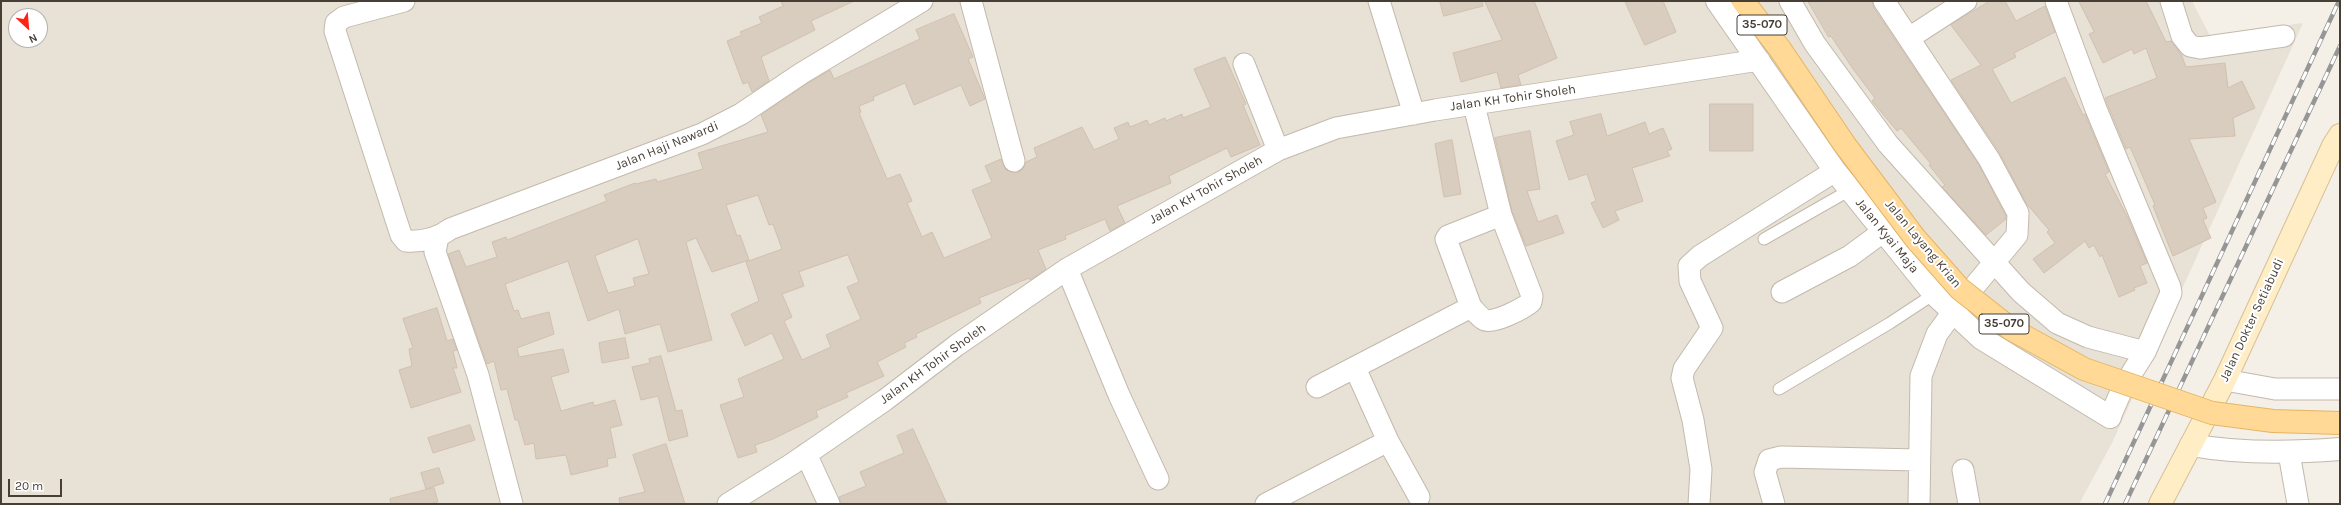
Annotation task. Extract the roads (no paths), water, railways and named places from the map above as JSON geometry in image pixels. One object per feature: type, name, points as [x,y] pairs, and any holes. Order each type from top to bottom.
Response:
[{"type":"main road","name":"Jalan Layang Krian","points":[[1743,1],[1780,49],[1845,145],[1914,238],[1960,289],[2011,330],[2084,369],[2212,413],[2273,421],[2340,422]]},
{"type":"main road","name":"Jalan Dokter Setiabudi","points":[[2160,504],[2222,383],[2340,135]]},
{"type":"street","points":[[404,1],[344,17],[336,23],[335,31],[401,236],[406,241],[438,238],[435,252],[478,375],[512,504]]},
{"type":"street","name":"Jalan Haji Nawardi","points":[[438,238],[450,229],[702,134],[741,114],[802,73],[922,1]]},
{"type":"street","points":[[971,1],[1014,161]]},
{"type":"street","points":[[1379,1],[1414,114]]},
{"type":"street","name":"Jalan Kyai Maja","points":[[1717,1],[1835,171],[1934,294],[1958,306],[1982,338],[2110,417]]},
{"type":"street","points":[[1790,1],[1815,44],[1888,144],[2021,292],[2057,323],[2088,337],[2142,356]]},
{"type":"street","points":[[1884,1],[1990,158],[2018,213],[2017,235],[1958,306],[1937,334],[1921,376],[1921,447],[1918,460],[1919,504]]},
{"type":"street","points":[[1909,38],[1966,1]]},
{"type":"street","points":[[2056,1],[2096,109],[2170,287],[2171,293],[2142,356],[2124,387],[2110,417]]},
{"type":"street","points":[[2171,1],[2182,36],[2190,46],[2200,48],[2284,36]]},
{"type":"street","name":"Jalan KH Tohir Sholeh","points":[[728,504],[806,454],[1067,269],[1278,150],[1336,128],[1414,114],[1759,60]]},
{"type":"street","points":[[1244,64],[1278,150]]},
{"type":"street","points":[[1474,105],[1501,215],[1532,296],[1531,302],[1525,308],[1492,321],[1484,320],[1471,307],[1446,239],[1448,236],[1501,215]]},
{"type":"street","points":[[1699,504],[1700,462],[1693,420],[1682,378],[1684,369],[1712,328],[1690,281],[1689,266],[1700,256],[1835,171]]},
{"type":"street","points":[[1782,292],[1850,256],[1884,231]]},
{"type":"street","points":[[1067,269],[1113,380],[1158,478]]},
{"type":"street","points":[[1317,387],[1471,307]]},
{"type":"street","points":[[1355,368],[1388,441],[1419,497]]},
{"type":"street","points":[[2222,383],[2275,389],[2340,389]]},
{"type":"street","points":[[1266,504],[1388,441]]},
{"type":"street","points":[[2191,446],[2226,452],[2289,453],[2340,449]]},
{"type":"street","points":[[2289,453],[2298,504]]},
{"type":"street","points":[[806,454],[829,504]]},
{"type":"street","points":[[1774,504],[1765,472],[1769,460],[1781,457],[1918,460]]},
{"type":"street","points":[[1963,470],[1969,504]]},
{"type":"lane","points":[[1764,239],[1850,190]]},
{"type":"lane","points":[[1779,389],[1890,323],[1934,294]]},
{"type":"railway","points":[[2105,504],[2339,1]]},
{"type":"railway","points":[[2125,504],[2340,46]]}]
